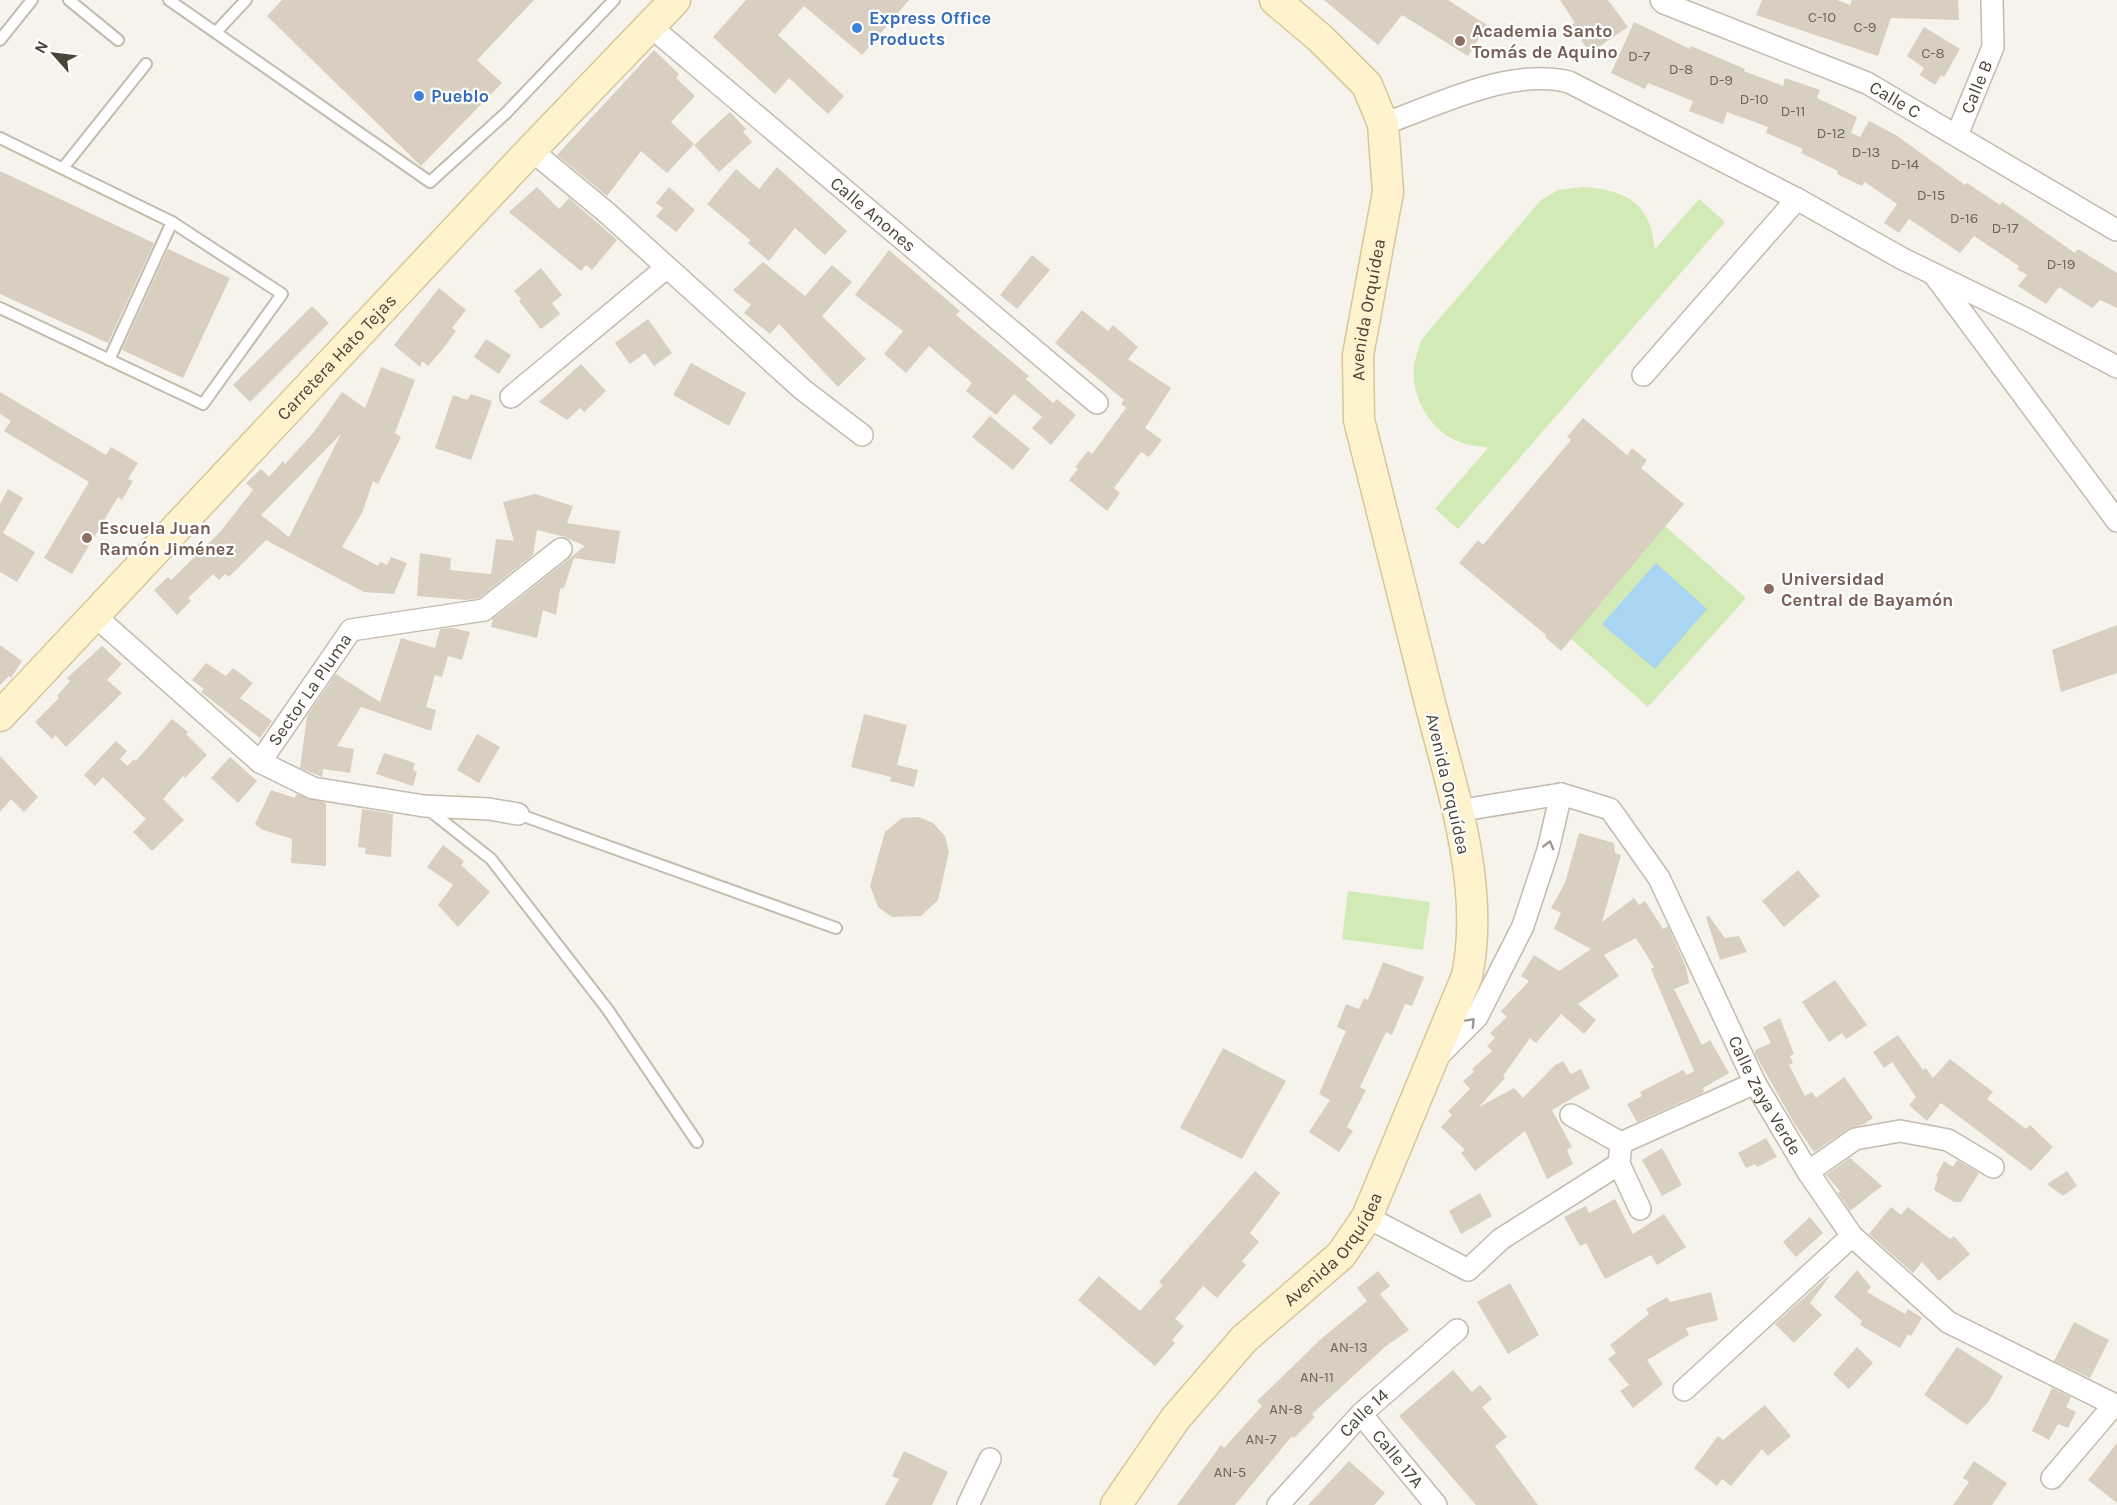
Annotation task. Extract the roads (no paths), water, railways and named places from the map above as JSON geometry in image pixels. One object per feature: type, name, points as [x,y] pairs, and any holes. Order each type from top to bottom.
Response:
[{"type":"street","name":"Carretera Hato Tejas","points":[[0,716],[531,150],[675,0]]},
{"type":"street","name":"Avenida Orquídea","points":[[1116,1505],[1175,1419],[1244,1339],[1341,1255],[1367,1217],[1467,976],[1474,944],[1474,906],[1457,811],[1359,420],[1358,355],[1388,192],[1383,124],[1367,85],[1320,38],[1275,0]]},
{"type":"street","name":"Calle C","points":[[1661,0],[1867,83],[2116,230]]},
{"type":"street","name":"Calle B","points":[[1957,135],[1992,47],[1992,0]]},
{"type":"street","name":"Calle Anones","points":[[650,26],[1097,403]]},
{"type":"street","points":[[1383,124],[1517,79],[1549,76],[1569,82],[1797,199],[1901,258],[1933,272],[2117,367]]},
{"type":"street","points":[[531,150],[606,212],[802,389],[862,435]]},
{"type":"street","points":[[1643,375],[1797,199]]},
{"type":"street","points":[[511,397],[666,268]]},
{"type":"street","points":[[1933,272],[2117,521]]},
{"type":"street","name":"Sector La Pluma","points":[[260,762],[351,630],[484,610],[561,549]]},
{"type":"street","name":"Sector La Pluma","points":[[95,616],[260,762],[312,788],[424,806],[489,809],[518,814]]},
{"type":"street","points":[[1430,1064],[1477,1017],[1523,927],[1548,850],[1562,794]]},
{"type":"street","name":"Calle Zaya Verde","points":[[1457,811],[1562,794],[1610,809],[1659,878],[1755,1083],[1808,1172],[1852,1236],[1948,1322],[2115,1406]]},
{"type":"street","points":[[1622,1143],[1755,1083]]},
{"type":"street","points":[[1571,1115],[1622,1143]]},
{"type":"street","points":[[1808,1172],[1855,1139],[1900,1131],[1948,1140],[1993,1167]]},
{"type":"street","points":[[1622,1143],[1619,1164],[1640,1209]]},
{"type":"street","points":[[1367,1217],[1468,1270],[1502,1239],[1619,1164]]},
{"type":"street","points":[[1684,1390],[1852,1236]]},
{"type":"street","name":"Calle 14","points":[[1278,1505],[1361,1414],[1457,1330]]},
{"type":"street","points":[[2052,1478],[2115,1406]]},
{"type":"street","name":"Calle 17A","points":[[1361,1414],[1436,1505]]},
{"type":"street","points":[[968,1505],[990,1459]]},
{"type":"lane","points":[[0,40],[32,0]]},
{"type":"lane","points":[[69,0],[118,40]]},
{"type":"lane","points":[[169,0],[430,182],[506,113],[614,0]]},
{"type":"lane","points":[[216,32],[246,0]]},
{"type":"lane","points":[[63,168],[146,64]]},
{"type":"lane","points":[[0,138],[172,222],[282,294],[203,404],[0,308]]},
{"type":"lane","points":[[109,360],[172,222]]},
{"type":"lane","points":[[424,806],[491,859],[608,1010],[697,1142]]},
{"type":"lane","points":[[518,814],[836,928]]},
{"type":"water","points":[[1656,563],[1707,609],[1655,669],[1602,624]]},
{"type":"place","name":"Express Office Products","points":[[857,28]]},
{"type":"place","name":"Academia Santo Tomás de Aquino","points":[[1460,41]]},
{"type":"place","name":"Pueblo","points":[[419,96]]},
{"type":"place","name":"Escuela Juan Ramón Jiménez","points":[[87,538]]},
{"type":"place","name":"Universidad Central de Bayamón","points":[[1769,589]]}]
